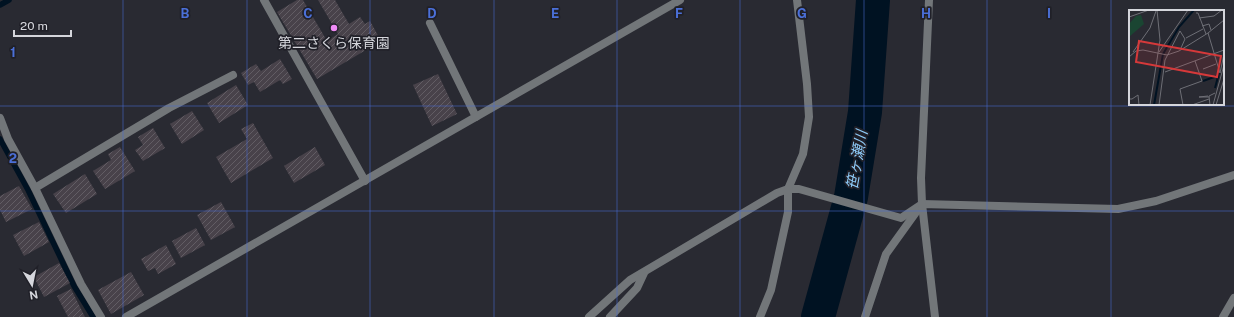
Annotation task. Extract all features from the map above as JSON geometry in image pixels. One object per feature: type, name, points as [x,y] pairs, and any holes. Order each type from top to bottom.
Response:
[{"type":"street","points":[[264,0],[365,181]]},
{"type":"street","points":[[126,317],[680,0]]},
{"type":"street","points":[[929,0],[921,178],[922,204],[934,317]]},
{"type":"street","points":[[760,317],[771,290],[788,212],[788,189],[803,154],[809,117],[807,84],[796,1]]},
{"type":"street","points":[[430,23],[476,118]]},
{"type":"street","points":[[35,188],[169,108],[233,75]]},
{"type":"street","points":[[0,118],[8,139],[35,188],[81,284],[101,317]]},
{"type":"street","points":[[589,317],[630,280],[777,193],[788,189],[799,189],[901,218],[922,204],[1118,209],[1156,201],[1234,174]]},
{"type":"street","points":[[865,317],[886,254],[922,204]]},
{"type":"street","points":[[610,317],[637,288],[644,273]]},
{"type":"street","points":[[1223,317],[1234,298]]},
{"type":"building","points":[[297,0],[303,0],[327,41],[338,34],[318,0],[335,0],[349,24],[360,17],[365,24],[370,21],[381,41],[317,79],[277,12]]},
{"type":"building","points":[[280,59],[292,79],[283,84],[280,80],[260,92],[254,82],[248,85],[241,73],[256,64],[261,71]]},
{"type":"building","points":[[438,74],[457,114],[432,126],[413,85]]},
{"type":"building","points":[[236,85],[248,105],[219,123],[207,103]]},
{"type":"building","points":[[192,111],[204,130],[182,144],[170,124]]},
{"type":"building","points":[[253,123],[273,158],[231,183],[216,157],[247,139],[241,129]]},
{"type":"building","points":[[153,128],[165,148],[143,161],[135,150],[143,145],[138,137]]},
{"type":"building","points":[[120,147],[135,171],[105,189],[93,171],[111,160],[108,154]]},
{"type":"building","points":[[315,147],[325,165],[294,183],[284,166]]},
{"type":"building","points":[[85,174],[97,194],[66,213],[53,194]]},
{"type":"building","points":[[19,186],[32,209],[6,222],[0,210],[0,196]]},
{"type":"building","points":[[221,202],[235,227],[211,240],[197,215]]},
{"type":"building","points":[[39,222],[49,242],[24,256],[13,235]]},
{"type":"building","points":[[196,228],[205,245],[181,258],[172,241]]},
{"type":"building","points":[[166,245],[176,264],[158,274],[155,268],[148,271],[141,259]]},
{"type":"building","points":[[59,263],[70,283],[44,297],[34,277]]},
{"type":"building","points":[[131,272],[144,295],[111,314],[98,290]]},
{"type":"building","points":[[71,289],[85,317],[68,317],[57,296]]},
{"type":"waterway","points":[[0,5],[9,0]]},
{"type":"waterway","name":"笹ヶ瀬川","points":[[818,317],[851,197],[865,112],[873,0]]},
{"type":"waterway","points":[[0,139],[28,190],[74,286],[93,317]]},
{"type":"place","name":"第二さくら保育園","points":[[334,28]]}]
